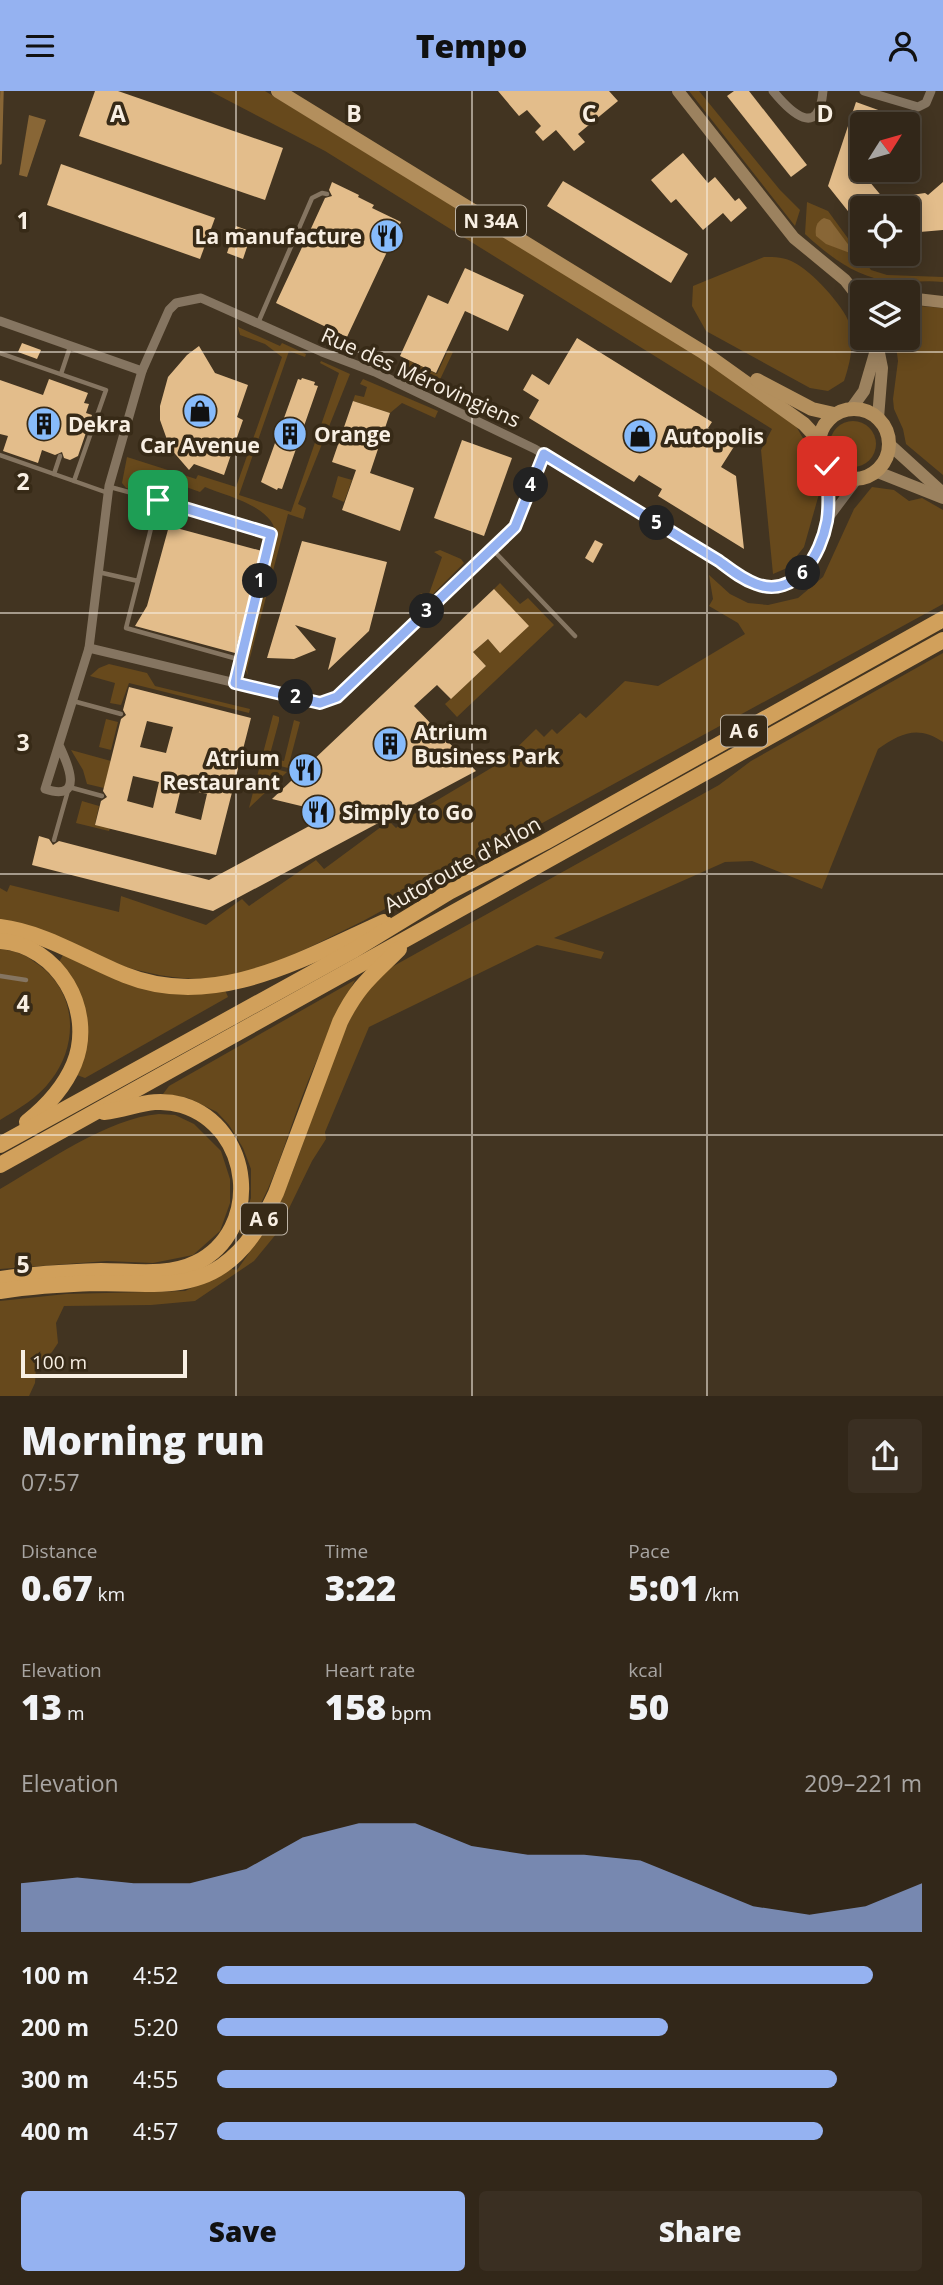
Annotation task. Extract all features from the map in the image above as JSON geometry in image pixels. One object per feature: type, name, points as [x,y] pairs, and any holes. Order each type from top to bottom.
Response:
[{"type":"highway","name":"Autoroute d'Arlon","points":[[0,1144],[354,950],[449,892],[557,835],[943,619]]},
{"type":"highway","name":"Autoroute d'Arlon","points":[[0,1165],[943,640]]},
{"type":"highway","name":"A 6","points":[[0,927],[41,939],[128,976],[159,985],[197,986],[239,981],[281,969],[449,892]]},
{"type":"highway","name":"A 6","points":[[0,1293],[51,1285],[154,1284],[186,1280],[222,1267],[243,1248],[264,1219],[349,1003],[373,972],[414,934]]},
{"type":"highway","name":"A 6","points":[[0,941],[17,943],[35,950],[57,968],[70,988],[78,1010],[80,1037],[75,1062],[64,1084],[38,1113],[0,1144]]},
{"type":"highway","name":"A 6","points":[[0,1279],[55,1273],[171,1271],[195,1264],[210,1254],[223,1243],[235,1223],[242,1200],[242,1174],[223,1132],[207,1117],[184,1106],[163,1101],[93,1113]]},
{"type":"main road","name":"N 34A","points":[[278,91],[703,352],[803,423],[818,439]]},
{"type":"main road","points":[[678,91],[793,238],[850,286]]},
{"type":"main road","points":[[920,299],[943,302]]},
{"type":"main road","points":[[851,409],[864,391],[875,350]]},
{"type":"main road","points":[[878,418],[882,368],[879,350]]},
{"type":"main road","name":"N 34A","points":[[703,352],[812,409],[834,414]]},
{"type":"main road","points":[[851,409],[861,409],[878,418],[885,427],[889,444],[882,464],[875,471],[858,479],[841,477],[827,466],[821,458],[818,439],[826,421],[834,414],[851,409]]},
{"type":"main road","points":[[889,444],[943,495]]},
{"type":"main road","points":[[875,471],[943,495]]},
{"type":"street","points":[[774,91],[788,110],[807,118],[821,106],[823,91]]},
{"type":"street","points":[[864,91],[918,107],[926,103],[931,91]]},
{"type":"street","name":"Rue des Mérovingiens","points":[[142,371],[169,310],[176,303],[201,298],[341,360],[375,372],[495,428],[544,454],[719,561],[734,573],[758,585],[772,587],[786,584],[798,577],[816,555],[827,520],[827,466]]},
{"type":"street","points":[[0,321],[142,371],[108,489],[89,648],[44,789],[62,792],[69,787],[72,778],[59,745]]},
{"type":"street","points":[[89,648],[320,703],[337,697],[515,527],[544,454]]},
{"type":"street","name":"Rue des Mérovingiens","points":[[827,520],[858,479]]},
{"type":"lane","points":[[258,323],[312,198],[322,193],[327,194]]},
{"type":"lane","points":[[297,235],[306,239]]},
{"type":"lane","points":[[276,285],[282,288]]},
{"type":"lane","points":[[61,374],[70,346]]},
{"type":"lane","points":[[0,353],[106,390],[74,481]]},
{"type":"lane","points":[[83,391],[85,383]]},
{"type":"lane","points":[[0,455],[74,481],[158,500],[271,534],[235,683]]},
{"type":"lane","points":[[54,474],[60,456]]},
{"type":"lane","points":[[158,500],[126,628],[241,660]]},
{"type":"lane","points":[[492,549],[575,636]]},
{"type":"lane","points":[[97,572],[138,581]]},
{"type":"lane","points":[[72,701],[121,714]]},
{"type":"lane","points":[[54,840],[69,787],[102,796]]},
{"type":"lane","points":[[0,976],[26,980]]},
{"type":"shaded area","points":[[210,91],[265,91],[734,378],[796,426],[808,447],[819,494],[804,547],[787,568],[773,574],[761,450],[772,429],[325,151]]},
{"type":"shaded area","points":[[689,91],[699,91],[780,190],[800,210],[795,226]]},
{"type":"shaded area","points":[[29,115],[46,120],[27,177],[19,175]]},
{"type":"shaded area","points":[[807,202],[828,211],[850,241],[850,266],[868,266],[871,270],[887,275],[943,277],[943,282],[885,280],[867,276],[845,265],[805,234]]},
{"type":"shaded area","points":[[824,218],[830,220],[850,247],[850,253],[826,244],[816,236],[819,221]]},
{"type":"shaded area","points":[[764,257],[784,258],[801,267],[826,289],[841,307],[849,323],[851,352],[844,381],[828,391],[810,388],[706,331],[692,306],[693,286]]},
{"type":"shaded area","points":[[920,306],[943,308],[943,475],[906,444],[893,399],[898,361],[897,350],[920,350]]},
{"type":"shaded area","points":[[238,327],[280,346],[282,343],[306,354],[305,357],[289,351],[239,495],[291,512],[339,373],[320,363],[321,361],[350,374],[298,504],[306,508],[303,519],[288,514],[247,669],[248,675],[245,669],[276,537],[274,527],[268,518],[250,505],[205,487],[200,492],[161,478],[154,496],[126,488],[122,483],[127,457],[196,479],[198,475],[236,487],[282,357],[265,344],[240,335]]},
{"type":"shaded area","points":[[448,350],[453,352],[436,388],[400,371],[406,359],[437,374]]},
{"type":"shaded area","points":[[363,379],[438,411],[435,418],[402,403],[390,413],[353,401],[355,395],[364,397],[367,387],[360,384]]},
{"type":"shaded area","points":[[853,421],[869,428],[876,444],[869,460],[853,467],[837,460],[830,444],[837,428]]},
{"type":"shaded area","points":[[338,476],[352,480],[344,502],[332,497]]},
{"type":"shaded area","points":[[872,487],[894,490],[909,501],[922,498],[943,510],[943,604],[363,921],[270,964],[232,975],[187,978],[132,969],[0,920],[0,888],[7,892],[10,885],[119,912],[121,896],[206,925],[242,899],[249,906],[316,860],[324,869],[389,821],[396,828],[409,817],[503,761],[536,729],[544,737],[552,729],[557,734],[580,713],[586,718],[625,681],[658,686],[745,634],[738,623],[709,606],[713,599],[709,575],[730,594],[748,603],[768,605],[798,598],[823,577],[854,509]]},
{"type":"shaded area","points":[[440,550],[464,563],[422,605],[418,598],[421,593],[429,594],[442,557],[434,552]]},
{"type":"shaded area","points":[[500,583],[520,604],[528,598],[554,625],[457,717],[445,704],[486,666],[473,652],[488,639],[500,652],[528,626],[494,589]]},
{"type":"shaded area","points":[[943,653],[943,742],[926,734],[910,733],[878,749],[822,889],[752,861],[725,862],[554,938],[604,952],[601,959],[537,945],[369,1027],[325,1132],[326,1139],[312,1161],[277,1233],[254,1261],[195,1301],[151,1305],[64,1306],[56,1323],[58,1343],[36,1366],[35,1383],[29,1396],[0,1396],[0,1301],[66,1294],[185,1291],[231,1269],[237,1270],[276,1209],[294,1168],[340,1041],[365,993],[381,973],[719,785],[751,761]]},
{"type":"shaded area","points":[[109,664],[147,673],[155,686],[250,709],[249,713],[129,683],[121,705],[110,703],[115,683],[90,676]]},
{"type":"shaded area","points":[[273,715],[279,717],[279,721],[269,758],[284,761],[294,720],[300,722],[288,768],[261,761]]},
{"type":"shaded area","points":[[106,719],[118,722],[111,750],[99,747]]},
{"type":"shaded area","points":[[71,750],[111,761],[104,788],[87,784],[83,770]]},
{"type":"shaded area","points":[[260,765],[287,772],[249,808]]},
{"type":"shaded area","points":[[82,801],[99,806],[95,824],[110,828],[109,831],[76,823]]},
{"type":"shaded area","points":[[0,949],[26,956],[52,977],[67,1004],[70,1035],[60,1066],[51,1080],[34,1098],[0,1120]]},
{"type":"shaded area","points":[[63,955],[118,979],[225,990],[228,997],[85,1078],[77,1075],[82,1062],[59,962]]},
{"type":"shaded area","points":[[355,980],[312,1071],[269,1187],[252,1219],[242,1234],[239,1233],[251,1198],[251,1169],[243,1148],[229,1125],[217,1112],[188,1098],[163,1094],[169,1086]]},
{"type":"shaded area","points":[[175,1115],[194,1124],[221,1151],[230,1179],[230,1203],[220,1231],[193,1255],[153,1263],[107,1261],[0,1269],[0,1189],[98,1133],[139,1117]]},
{"type":"building","points":[[95,91],[118,91],[283,148],[265,200],[79,136]]},
{"type":"building","points":[[498,91],[609,91],[618,101],[578,134],[585,142],[574,151],[556,130],[543,141],[535,132],[541,126],[527,110],[519,116]]},
{"type":"building","points":[[734,91],[749,91],[807,165],[791,177],[727,96]]},
{"type":"building","points":[[856,102],[881,111],[881,112],[853,112]]},
{"type":"building","points":[[850,120],[850,182],[870,182],[882,196],[850,196],[850,214],[828,186]]},
{"type":"building","points":[[683,153],[708,183],[715,177],[735,201],[739,198],[747,208],[731,222],[723,213],[703,230],[676,199],[671,203],[651,180]]},
{"type":"building","points":[[61,164],[215,218],[200,259],[47,205]]},
{"type":"building","points":[[563,181],[688,254],[671,283],[547,206]]},
{"type":"building","points":[[332,182],[359,195],[358,197],[374,205],[372,208],[401,222],[347,337],[276,303],[304,243],[310,242],[308,235],[325,198],[332,196],[329,190]]},
{"type":"building","points":[[943,182],[943,230],[920,232],[920,196],[904,196],[925,193],[928,195]]},
{"type":"building","points":[[236,226],[252,232],[243,259],[227,253]]},
{"type":"building","points":[[465,268],[524,295],[508,331],[465,311],[436,373],[400,356],[428,295],[448,304]]},
{"type":"building","name":"Autopolis","points":[[577,338],[712,422],[708,428],[735,445],[721,467],[736,476],[744,549],[658,496],[662,489],[639,475],[634,482],[529,418],[539,400],[523,390],[532,374],[549,385]]},
{"type":"building","points":[[22,343],[41,350],[37,359],[18,352]]},
{"type":"building","name":"Car Avenue","points":[[199,346],[215,373],[248,385],[237,417],[243,420],[224,475],[194,464],[189,470],[170,448],[160,420],[160,406],[168,377],[187,355]]},
{"type":"building","name":"Dekra","points":[[49,379],[88,393],[84,403],[89,404],[86,413],[92,415],[78,456],[70,460],[64,458],[62,452],[55,455],[42,450],[38,463],[3,451],[8,436],[0,434],[0,380],[43,395]]},
{"type":"building","name":"Orange","points":[[298,379],[315,382],[314,385],[318,386],[282,489],[277,490],[261,482]]},
{"type":"building","points":[[353,401],[390,413],[370,473],[414,488],[400,531],[342,510],[356,470],[332,462]]},
{"type":"building","points":[[462,440],[512,458],[484,536],[434,518]]},
{"type":"building","points":[[169,526],[262,551],[235,653],[135,626],[147,606]]},
{"type":"building","points":[[595,540],[603,544],[593,563],[585,558]]},
{"type":"building","points":[[302,541],[387,562],[369,631],[328,670],[336,638],[295,625],[316,650],[294,659],[267,658]]},
{"type":"building","name":"Atrium Business Park","points":[[494,589],[529,626],[500,653],[488,639],[473,652],[486,666],[451,699],[437,685],[414,706],[476,771],[213,911],[32,865],[39,836],[49,839],[53,845],[59,841],[209,880],[313,824],[330,813],[272,799]]},
{"type":"building","points":[[129,687],[251,718],[216,855],[95,825],[101,801],[107,797],[103,791],[121,719],[126,715],[123,710]],"holes":[[[147,721],[173,727],[166,753],[140,747]],[[133,776],[159,782],[153,808],[127,801]],[[181,788],[207,794],[201,820],[175,813]]]},
{"type":"waterway","points":[[0,163],[2,91]]},
{"type":"place","name":"La manufacture","points":[[387,236]]},
{"type":"place","name":"Car Avenue","points":[[200,411]]},
{"type":"place","name":"Dekra","points":[[44,424]]},
{"type":"place","name":"Orange","points":[[290,434]]},
{"type":"place","name":"Autopolis","points":[[640,436]]},
{"type":"place","name":"Atrium Business Park","points":[[390,744]]},
{"type":"place","name":"Atrium Restaurant","points":[[305,770]]},
{"type":"place","name":"Simply to Go","points":[[318,812]]},
{"type":"route","points":[[158,500],[271,534],[235,683],[320,703],[337,697],[515,527],[544,454],[719,561],[734,573],[758,585],[772,587],[786,584],[798,577],[816,555],[827,520],[827,466]]}]
